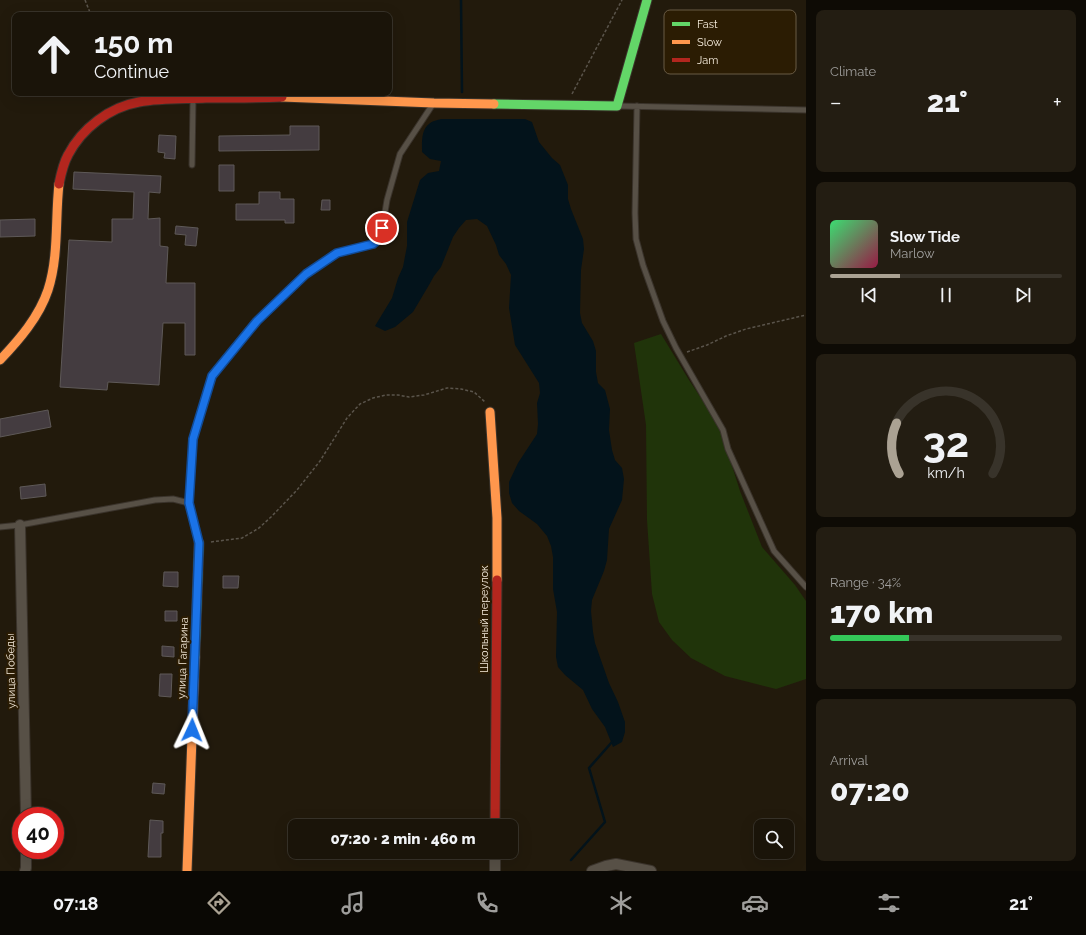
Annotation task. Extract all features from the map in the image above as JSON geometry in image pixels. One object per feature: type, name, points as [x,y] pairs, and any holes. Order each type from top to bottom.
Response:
[{"type":"street","points":[[311,96],[434,103],[617,106],[646,0]]},
{"type":"street","points":[[0,360],[19,340],[29,326],[37,314],[48,290],[55,247],[61,173],[66,157],[77,140],[86,130],[99,118],[134,103],[152,100],[268,96]]},
{"type":"street","name":"Школьный переулок","points":[[490,412],[497,518],[495,819]]},
{"type":"street","name":"улица Победы","points":[[20,525],[26,807]]},
{"type":"street","name":"улица Гагарина","points":[[187,871],[199,543]]},
{"type":"street","points":[[25,871],[26,859]]},
{"type":"street","points":[[495,859],[495,871]]},
{"type":"street","points":[[592,871],[616,864],[650,871]]},
{"type":"lane","points":[[192,165],[193,99]]},
{"type":"lane","points":[[199,543],[189,503],[193,439],[212,376],[257,321],[306,274],[337,253],[373,244],[378,241],[387,200],[400,154],[434,103]]},
{"type":"lane","points":[[617,106],[806,110]]},
{"type":"lane","points":[[636,106],[636,239],[643,265],[663,320],[679,353],[723,430],[728,450],[774,551],[806,587]]},
{"type":"lane","points":[[0,526],[20,525],[155,500],[173,499],[189,503]]},
{"type":"path","points":[[85,0],[90,12]]},
{"type":"path","points":[[566,105],[622,0]]},
{"type":"path","points":[[679,353],[686,353],[746,329],[806,315]]},
{"type":"path","points":[[199,543],[242,538],[259,528],[297,490],[320,461],[347,418],[360,404],[373,398],[386,395],[409,397],[424,395],[447,388],[461,389],[474,392],[484,401],[490,412]]},
{"type":"green space","points":[[661,334],[719,425],[740,491],[762,547],[795,585],[806,601],[806,679],[776,689],[725,676],[691,658],[672,640],[659,622],[652,594],[647,520],[646,425],[634,343]]},
{"type":"shaded area","points":[[441,119],[525,119],[532,122],[539,142],[560,165],[568,185],[568,199],[571,209],[583,239],[584,249],[581,270],[580,313],[582,323],[593,341],[596,351],[596,372],[598,383],[605,390],[610,409],[609,430],[612,450],[615,460],[622,468],[624,479],[622,500],[609,529],[607,560],[592,600],[591,611],[595,643],[625,722],[625,732],[622,742],[613,747],[605,727],[592,709],[583,690],[558,667],[556,657],[557,612],[553,589],[553,557],[551,546],[547,536],[537,524],[519,511],[512,503],[509,493],[509,482],[518,463],[537,434],[537,403],[540,393],[539,383],[515,345],[509,308],[511,275],[506,264],[499,255],[487,226],[477,219],[466,220],[453,237],[441,267],[413,312],[395,327],[385,331],[375,326],[392,298],[403,267],[407,246],[407,222],[420,180],[428,173],[439,171],[441,161],[430,159],[422,152],[422,141],[423,133],[426,127],[432,122]]},
{"type":"building","points":[[290,126],[319,126],[319,150],[219,151],[219,136],[290,135]]},
{"type":"building","points":[[159,135],[176,136],[175,159],[164,158],[165,153],[158,152]]},
{"type":"building","points":[[219,165],[234,165],[234,191],[219,191]]},
{"type":"building","points":[[74,172],[161,176],[160,193],[149,192],[148,219],[160,218],[160,246],[168,247],[166,283],[195,283],[195,355],[185,355],[185,323],[163,323],[159,385],[108,382],[107,390],[60,387],[69,240],[112,242],[112,219],[133,219],[134,192],[73,189]]},
{"type":"building","points":[[259,192],[280,192],[280,199],[294,199],[294,223],[285,223],[285,220],[236,220],[236,204],[259,204]]},
{"type":"building","points":[[322,200],[330,200],[330,210],[321,210]]},
{"type":"building","points":[[35,219],[35,236],[0,237],[0,220]]},
{"type":"building","points":[[176,226],[198,228],[196,246],[185,245],[186,235],[175,234]]},
{"type":"building","points":[[48,410],[51,427],[0,437],[0,419]]},
{"type":"building","points":[[45,484],[46,496],[21,499],[20,487]]},
{"type":"building","points":[[164,572],[178,572],[178,587],[163,586]]},
{"type":"building","points":[[223,576],[239,576],[238,588],[223,588]]},
{"type":"building","points":[[165,611],[177,611],[177,621],[165,621]]},
{"type":"building","points":[[162,646],[174,647],[174,657],[162,656]]},
{"type":"building","points":[[160,674],[172,674],[171,697],[159,696]]},
{"type":"building","points":[[153,783],[165,784],[164,794],[152,793]]},
{"type":"building","points":[[150,820],[163,821],[163,833],[161,833],[161,857],[148,857]]},
{"type":"waterway","points":[[461,0],[462,92]]},
{"type":"waterway","points":[[571,860],[605,822],[589,768],[612,742]]},
{"type":"traffic: fast","points":[[494,104],[617,106],[647,0]]},
{"type":"traffic: fast","points":[[195,657],[199,543]]},
{"type":"traffic: slow","points":[[282,97],[494,104]]},
{"type":"traffic: slow","points":[[0,360],[34,319],[48,290],[54,264],[59,184]]},
{"type":"traffic: slow","points":[[490,412],[497,518],[497,580]]},
{"type":"traffic: slow","points":[[187,871],[195,657]]},
{"type":"traffic: jam","points":[[59,184],[66,158],[81,136],[98,120],[107,114],[128,105],[139,102],[172,99],[282,97]]},
{"type":"traffic: jam","points":[[495,819],[497,580]]},
{"type":"route","points":[[192,730],[199,543],[189,503],[193,439],[212,376],[257,321],[306,274],[337,253],[373,244],[378,241],[382,228]]}]
